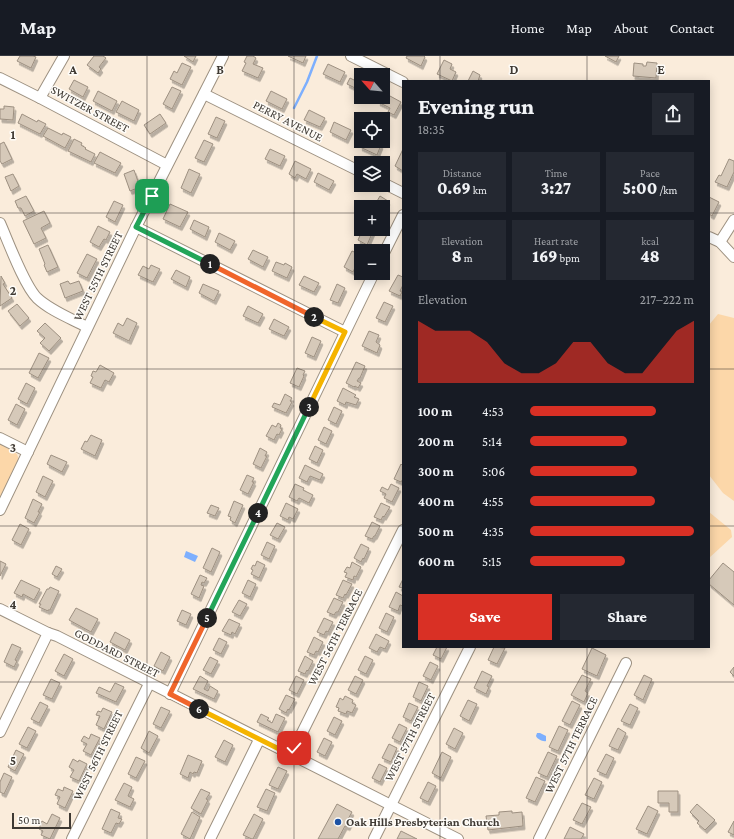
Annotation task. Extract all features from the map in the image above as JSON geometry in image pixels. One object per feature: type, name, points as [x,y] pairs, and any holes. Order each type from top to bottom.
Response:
[{"type":"street","points":[[40,98],[64,56]]},
{"type":"street","name":"WEST 55TH STREET","points":[[0,510],[136,227],[223,56]]},
{"type":"street","points":[[351,56],[402,82]]},
{"type":"street","name":"SWITZER STREET","points":[[0,78],[167,165]]},
{"type":"street","name":"PERRY AVENUE","points":[[204,94],[354,169]]},
{"type":"street","points":[[390,186],[402,192]]},
{"type":"street","points":[[388,244],[402,217]]},
{"type":"street","points":[[720,242],[734,220]]},
{"type":"street","points":[[0,223],[25,280],[36,297],[51,309],[87,327]]},
{"type":"street","points":[[136,227],[345,332]]},
{"type":"street","points":[[710,237],[720,242],[734,257]]},
{"type":"street","points":[[170,694],[371,280]]},
{"type":"street","points":[[0,438],[28,452]]},
{"type":"street","name":"WEST 56TH TERRACE","points":[[291,755],[402,532]]},
{"type":"street","name":"GODDARD STREET","points":[[0,609],[57,636],[259,740],[458,839]]},
{"type":"street","points":[[0,732],[48,633]]},
{"type":"street","name":"WEST 57TH STREET","points":[[374,839],[469,648]]},
{"type":"street","name":"WEST 57TH TERRACE","points":[[539,839],[626,663]]},
{"type":"street","name":"WEST 56TH STREET","points":[[72,839],[149,684]]},
{"type":"street","points":[[210,839],[259,740]]},
{"type":"shaded area","points":[[718,314],[734,318],[734,501],[723,493],[710,476],[710,324]]},
{"type":"shaded area","points":[[0,444],[17,454],[19,460],[0,499]]},
{"type":"shaded area","points":[[710,513],[731,530],[732,537],[710,557]]},
{"type":"water","points":[[186,551],[198,556],[195,562],[184,557]]},
{"type":"water","points":[[537,733],[546,736],[546,741],[542,741],[538,738],[536,736]]},
{"type":"building","points":[[20,56],[36,57],[31,68],[17,61]]},
{"type":"building","points":[[94,56],[103,56],[106,58],[99,67],[101,69],[98,73],[87,65]]},
{"type":"building","points":[[184,56],[196,56],[193,62]]},
{"type":"building","points":[[247,56],[253,56],[256,58],[253,64],[263,68],[258,78],[242,71],[246,63],[244,62]]},
{"type":"building","points":[[288,56],[306,56],[303,63]]},
{"type":"building","points":[[407,56],[425,57],[421,66],[406,58]]},
{"type":"building","points":[[605,56],[619,56],[616,62]]},
{"type":"building","points":[[444,60],[452,64],[450,69],[456,72],[452,80],[437,74]]},
{"type":"building","points":[[647,62],[657,63],[656,78],[633,76],[634,63],[643,64],[643,66],[646,66]]},
{"type":"building","points":[[182,63],[191,67],[182,85],[170,79],[174,71],[177,73]]},
{"type":"building","points":[[328,64],[345,72],[340,82],[323,74]]},
{"type":"building","points":[[473,71],[480,75],[478,80],[468,80]]},
{"type":"building","points":[[350,78],[354,80],[354,88],[347,84]]},
{"type":"building","points":[[74,80],[88,87],[83,97],[69,89]]},
{"type":"building","points":[[172,87],[181,91],[172,109],[163,104]]},
{"type":"building","points":[[98,91],[117,101],[112,111],[93,101]]},
{"type":"building","points":[[271,91],[287,99],[282,109],[266,101]]},
{"type":"building","points":[[390,96],[401,102],[394,115],[388,112],[390,108],[382,104],[390,104]]},
{"type":"building","points":[[122,101],[139,110],[134,121],[116,112]]},
{"type":"building","points":[[4,106],[14,107],[13,120],[0,119],[0,109],[4,109]]},
{"type":"building","points":[[309,110],[325,118],[320,127],[304,120]]},
{"type":"building","points":[[22,114],[37,122],[38,120],[46,124],[40,134],[18,123]]},
{"type":"building","points":[[160,114],[166,123],[150,134],[144,125]]},
{"type":"building","points":[[216,117],[225,121],[217,138],[208,134]]},
{"type":"building","points":[[334,122],[351,130],[346,140],[330,132]]},
{"type":"building","points":[[48,128],[62,135],[63,133],[71,137],[65,148],[43,136]]},
{"type":"building","points":[[74,139],[82,143],[81,145],[86,148],[85,149],[95,154],[91,162],[68,151]]},
{"type":"building","points":[[204,140],[213,144],[204,162],[195,158]]},
{"type":"building","points":[[4,142],[12,159],[2,164],[0,161],[0,144]]},
{"type":"building","points":[[362,148],[380,148],[377,155]]},
{"type":"building","points":[[270,149],[285,156],[280,166],[265,159]]},
{"type":"building","points":[[402,151],[402,170],[395,166]]},
{"type":"building","points":[[100,152],[121,163],[115,173],[94,163]]},
{"type":"building","points":[[729,159],[734,161],[734,172],[727,187],[715,182],[719,175],[721,176]]},
{"type":"building","points":[[295,161],[311,169],[306,179],[297,174],[295,178],[289,174]]},
{"type":"building","points":[[189,169],[200,174],[191,193],[181,188]]},
{"type":"building","points":[[134,170],[140,187],[130,191],[124,174]]},
{"type":"building","points":[[318,173],[334,181],[329,190],[314,182]]},
{"type":"building","points":[[13,174],[19,186],[11,191],[5,177]]},
{"type":"building","points":[[26,196],[34,211],[25,216],[21,208],[18,208],[15,201]]},
{"type":"building","points":[[380,196],[386,200],[378,200]]},
{"type":"building","points":[[710,198],[719,202],[712,216],[710,215]]},
{"type":"building","points":[[114,201],[123,205],[115,222],[106,217]]},
{"type":"building","points":[[170,204],[188,212],[180,227],[163,219]]},
{"type":"building","points":[[44,211],[50,223],[41,228],[46,238],[34,244],[23,221]]},
{"type":"building","points":[[194,220],[209,227],[205,237],[190,229]]},
{"type":"building","points":[[98,226],[110,232],[106,240],[104,239],[99,247],[90,242]]},
{"type":"building","points":[[219,233],[235,241],[230,250],[215,242]]},
{"type":"building","points":[[360,236],[371,236],[367,244],[358,240]]},
{"type":"building","points":[[48,245],[58,267],[47,272],[39,249]]},
{"type":"building","points":[[253,250],[268,257],[263,267],[248,259]]},
{"type":"building","points":[[352,251],[354,252],[353,272],[344,267]]},
{"type":"building","points":[[87,254],[97,259],[87,278],[77,273]]},
{"type":"building","points":[[276,262],[284,265],[285,263],[292,267],[287,278],[272,271]]},
{"type":"building","points":[[151,265],[160,269],[153,282],[138,275],[143,266],[149,269]]},
{"type":"building","points":[[176,270],[190,277],[186,287],[171,279]]},
{"type":"building","points":[[398,275],[402,277],[402,287],[400,291],[402,292],[400,296],[389,291]]},
{"type":"building","points":[[1,276],[5,283],[3,284],[12,298],[0,306]]},
{"type":"building","points":[[304,276],[319,283],[314,292],[299,285]]},
{"type":"building","points":[[68,281],[70,284],[79,281],[83,291],[65,298],[60,284]]},
{"type":"building","points":[[203,284],[219,291],[214,301],[199,293]]},
{"type":"building","points":[[337,284],[345,288],[338,303],[330,300]]},
{"type":"building","points":[[384,302],[393,306],[385,322],[376,318]]},
{"type":"building","points":[[17,304],[29,318],[20,326],[8,311]]},
{"type":"building","points":[[248,306],[263,314],[258,323],[243,316]]},
{"type":"building","points":[[127,318],[137,323],[129,341],[113,333],[118,323],[123,326]]},
{"type":"building","points":[[274,319],[289,327],[284,336],[269,329]]},
{"type":"building","points":[[45,323],[61,338],[49,351],[40,343],[45,338],[37,331]]},
{"type":"building","points":[[369,331],[379,335],[376,342],[380,345],[377,353],[362,346]]},
{"type":"building","points":[[312,337],[321,341],[314,357],[305,353]]},
{"type":"building","points":[[39,353],[49,358],[38,378],[29,373]]},
{"type":"building","points":[[356,362],[365,366],[360,378],[357,381],[361,383],[358,388],[346,383]]},
{"type":"building","points":[[100,365],[114,373],[109,382],[105,380],[101,388],[90,383],[93,377],[91,376],[93,371],[96,372]]},
{"type":"building","points":[[297,368],[305,371],[299,387],[290,383]]},
{"type":"building","points":[[26,383],[35,388],[27,404],[18,399]]},
{"type":"building","points":[[343,388],[356,395],[354,397],[359,399],[356,405],[346,402],[345,405],[337,401]]},
{"type":"building","points":[[285,394],[292,398],[290,401],[292,402],[286,413],[272,407],[274,403],[280,405]]},
{"type":"building","points":[[16,404],[25,409],[17,425],[8,420]]},
{"type":"building","points":[[334,407],[342,411],[336,424],[328,420]]},
{"type":"building","points":[[278,423],[281,425],[280,428],[282,429],[279,435],[277,434],[274,440],[266,436],[272,425],[276,427]]},
{"type":"building","points":[[324,427],[332,431],[326,444],[318,440]]},
{"type":"building","points":[[91,435],[102,440],[95,456],[81,449],[85,441],[87,442]]},
{"type":"building","points":[[315,446],[323,450],[317,463],[309,459]]},
{"type":"building","points":[[260,448],[267,452],[265,456],[267,456],[261,468],[253,464]]},
{"type":"building","points":[[51,455],[67,462],[62,472],[47,464]]},
{"type":"building","points":[[401,464],[402,480],[401,482],[394,479]]},
{"type":"building","points":[[305,465],[323,474],[320,480],[310,476],[307,482],[299,478]]},
{"type":"building","points":[[247,475],[254,478],[252,482],[254,482],[248,494],[240,490]]},
{"type":"building","points":[[43,476],[53,481],[45,497],[36,492]]},
{"type":"building","points":[[295,484],[304,488],[303,490],[313,495],[309,503],[299,498],[297,501],[289,497]]},
{"type":"building","points":[[391,484],[399,488],[392,502],[384,498],[386,494],[380,491],[382,487],[388,490]]},
{"type":"building","points":[[33,499],[42,504],[38,512],[40,512],[34,523],[25,518]]},
{"type":"building","points":[[234,501],[243,505],[235,523],[230,520],[231,517],[228,516]]},
{"type":"building","points":[[286,503],[298,509],[293,519],[289,517],[288,520],[280,516]]},
{"type":"building","points":[[381,503],[390,507],[381,520],[374,517]]},
{"type":"building","points":[[211,505],[219,508],[215,516],[207,513]]},
{"type":"building","points":[[372,522],[380,526],[372,539],[365,536]]},
{"type":"building","points":[[277,523],[285,527],[278,539],[270,535]]},
{"type":"building","points":[[20,524],[29,529],[21,545],[12,540]]},
{"type":"building","points":[[267,542],[275,546],[269,559],[261,555]]},
{"type":"building","points":[[361,544],[369,548],[361,562],[354,558]]},
{"type":"building","points":[[212,548],[220,552],[211,572],[203,568]]},
{"type":"building","points":[[0,561],[6,564],[0,576]]},
{"type":"building","points":[[257,561],[265,565],[259,578],[251,574],[253,570],[251,569],[253,565],[255,566]]},
{"type":"building","points":[[352,562],[361,567],[356,577],[354,576],[353,580],[345,577],[347,573],[344,572],[347,567],[350,568]]},
{"type":"building","points":[[723,563],[734,572],[734,605],[710,585],[710,579]]},
{"type":"building","points":[[56,566],[62,569],[57,577],[52,574]]},
{"type":"building","points":[[200,575],[207,578],[204,583],[202,582],[201,585],[204,586],[199,598],[191,594]]},
{"type":"building","points":[[21,580],[40,589],[34,600],[23,594],[22,597],[14,593]]},
{"type":"building","points":[[248,580],[256,584],[250,597],[242,593]]},
{"type":"building","points":[[343,580],[352,584],[343,598],[336,595]]},
{"type":"building","points":[[402,581],[402,588],[399,587]]},
{"type":"building","points":[[50,587],[59,591],[50,610],[48,611],[39,607],[41,604],[39,604],[47,589]]},
{"type":"building","points":[[396,592],[402,595],[402,606],[400,605],[398,611],[389,607]]},
{"type":"building","points":[[334,598],[343,602],[338,612],[334,615],[327,612]]},
{"type":"building","points":[[239,600],[247,604],[240,616],[232,612]]},
{"type":"building","points":[[76,608],[98,619],[91,632],[69,620]]},
{"type":"building","points":[[182,610],[191,614],[186,625],[177,621]]},
{"type":"building","points":[[386,613],[394,617],[387,632],[379,628]]},
{"type":"building","points":[[324,618],[333,622],[328,632],[326,631],[324,635],[317,632]]},
{"type":"building","points":[[229,619],[240,624],[235,634],[232,632],[231,635],[222,631]]},
{"type":"building","points":[[115,632],[130,640],[125,650],[110,642]]},
{"type":"building","points":[[376,634],[389,641],[385,649],[380,647],[377,652],[369,648]]},
{"type":"building","points":[[314,637],[323,642],[318,652],[316,651],[314,655],[307,652]]},
{"type":"building","points":[[219,638],[227,642],[221,654],[213,650]]},
{"type":"building","points":[[12,644],[21,648],[15,660],[17,661],[14,667],[4,662]]},
{"type":"building","points":[[436,648],[446,648],[441,659],[433,655]]},
{"type":"building","points":[[494,648],[505,648],[497,664],[488,660]]},
{"type":"building","points":[[592,648],[606,655],[597,676],[582,669]]},
{"type":"building","points":[[161,652],[170,657],[163,671],[154,666]]},
{"type":"building","points":[[64,654],[73,659],[64,676],[55,671]]},
{"type":"building","points":[[305,656],[313,661],[305,674],[298,671]]},
{"type":"building","points":[[365,656],[373,660],[366,674],[358,670]]},
{"type":"building","points":[[210,657],[218,661],[211,674],[203,670]]},
{"type":"building","points":[[430,662],[438,666],[431,680],[423,676]]},
{"type":"building","points":[[734,667],[734,676],[730,672]]},
{"type":"building","points":[[482,671],[492,676],[487,686],[489,687],[486,694],[474,688]]},
{"type":"building","points":[[582,675],[591,679],[585,691],[588,693],[584,702],[571,695]]},
{"type":"building","points":[[644,675],[652,679],[643,700],[634,695]]},
{"type":"building","points":[[200,676],[208,681],[204,689],[208,691],[210,686],[218,691],[214,699],[193,689]]},
{"type":"building","points":[[296,676],[304,680],[297,694],[289,690]]},
{"type":"building","points":[[355,676],[363,680],[356,694],[348,690]]},
{"type":"building","points":[[51,679],[60,683],[52,699],[43,695]]},
{"type":"building","points":[[419,682],[428,686],[421,701],[413,697]]},
{"type":"building","points":[[115,683],[124,687],[116,702],[96,693],[99,687],[110,692]]},
{"type":"building","points":[[286,695],[295,699],[286,713],[279,709]]},
{"type":"building","points":[[345,696],[353,700],[352,703],[356,705],[352,713],[347,711],[346,714],[338,711],[339,708],[336,707],[340,698],[343,700]]},
{"type":"building","points":[[468,700],[477,704],[469,721],[460,716]]},
{"type":"building","points":[[572,701],[580,705],[570,725],[562,721]]},
{"type":"building","points":[[40,702],[48,706],[39,723],[31,719]]},
{"type":"building","points":[[409,703],[418,707],[411,721],[403,717]]},
{"type":"building","points":[[630,704],[638,708],[630,725],[621,721]]},
{"type":"building","points":[[161,707],[170,711],[161,728],[153,724]]},
{"type":"building","points":[[103,708],[112,712],[104,729],[96,725],[100,716],[96,715],[98,711],[101,712]]},
{"type":"building","points":[[261,714],[269,718],[267,720],[272,723],[276,714],[285,718],[278,732],[257,722]]},
{"type":"building","points":[[334,717],[342,721],[335,735],[327,731]]},
{"type":"building","points":[[399,724],[407,728],[400,742],[392,738]]},
{"type":"building","points":[[559,726],[568,730],[558,751],[549,747]]},
{"type":"building","points":[[28,727],[36,731],[27,748],[19,744]]},
{"type":"building","points":[[454,728],[463,733],[455,749],[446,744]]},
{"type":"building","points":[[618,728],[626,733],[618,750],[609,746]]},
{"type":"building","points":[[149,731],[158,736],[149,753],[141,748]]},
{"type":"building","points":[[91,734],[100,738],[91,755],[83,751],[87,744],[81,741],[84,736],[89,739]]},
{"type":"building","points":[[324,738],[332,742],[325,756],[317,752]]},
{"type":"building","points":[[224,740],[233,745],[225,762],[215,757]]},
{"type":"building","points":[[389,744],[397,748],[391,762],[382,758]]},
{"type":"building","points":[[16,750],[24,754],[15,771],[8,767]]},
{"type":"building","points":[[442,752],[451,757],[441,778],[432,773]]},
{"type":"building","points":[[548,752],[557,756],[547,777],[538,773]]},
{"type":"building","points":[[606,754],[614,758],[606,775],[597,771]]},
{"type":"building","points":[[188,755],[202,761],[197,773],[194,772],[193,774],[190,772],[188,778],[180,774]]},
{"type":"building","points":[[136,757],[145,761],[136,778],[128,774]]},
{"type":"building","points":[[73,759],[87,764],[79,781],[70,777],[74,770],[69,767]]},
{"type":"building","points":[[379,764],[387,768],[380,782],[372,778]]},
{"type":"building","points":[[278,767],[287,771],[278,789],[269,785]]},
{"type":"building","points":[[4,773],[12,777],[4,794],[0,792],[0,782]]},
{"type":"building","points":[[536,777],[545,781],[535,802],[526,798]]},
{"type":"building","points":[[594,778],[602,782],[594,799],[585,795]]},
{"type":"building","points":[[428,782],[436,786],[428,802],[420,798]]},
{"type":"building","points":[[124,783],[132,787],[128,796],[134,799],[130,807],[115,800]]},
{"type":"building","points":[[64,787],[73,791],[65,808],[57,804],[60,797],[55,795],[58,789],[63,791]]},
{"type":"building","points":[[201,789],[210,793],[206,799],[208,800],[201,814],[191,808]]},
{"type":"building","points":[[266,789],[275,793],[267,811],[257,807]]},
{"type":"building","points":[[658,791],[678,791],[678,812],[669,812],[669,803],[658,803]]},
{"type":"building","points":[[582,803],[591,807],[582,824],[573,820]]},
{"type":"building","name":"Oak Hills Presbyterian Church","points":[[337,804],[352,812],[347,821],[350,823],[348,827],[345,826],[338,839],[318,839]]},
{"type":"building","points":[[697,804],[715,820],[705,830],[697,823],[699,821],[690,812]]},
{"type":"building","points":[[648,806],[658,811],[647,834],[636,829]]},
{"type":"building","points":[[111,809],[120,813],[118,818],[122,819],[119,824],[116,823],[111,833],[102,829]]},
{"type":"building","points":[[512,811],[512,813],[522,812],[523,826],[488,830],[486,816],[499,815],[499,812]]},
{"type":"building","points":[[192,812],[200,817],[190,839],[181,834]]},
{"type":"building","points":[[52,814],[60,818],[50,839],[41,835],[43,831],[39,829],[42,821],[47,824]]},
{"type":"building","points":[[254,814],[263,819],[252,839],[243,835]]},
{"type":"building","points":[[734,821],[734,835],[728,832]]},
{"type":"building","points":[[570,827],[584,834],[581,839],[564,839]]},
{"type":"building","points":[[401,831],[417,839],[397,839]]},
{"type":"waterway","points":[[294,108],[307,82],[317,56]]},
{"type":"place","name":"Oak Hills Presbyterian Church","points":[[338,822]]},
{"type":"route","points":[[152,196],[136,227],[345,332],[170,694],[291,755],[294,748]]}]
